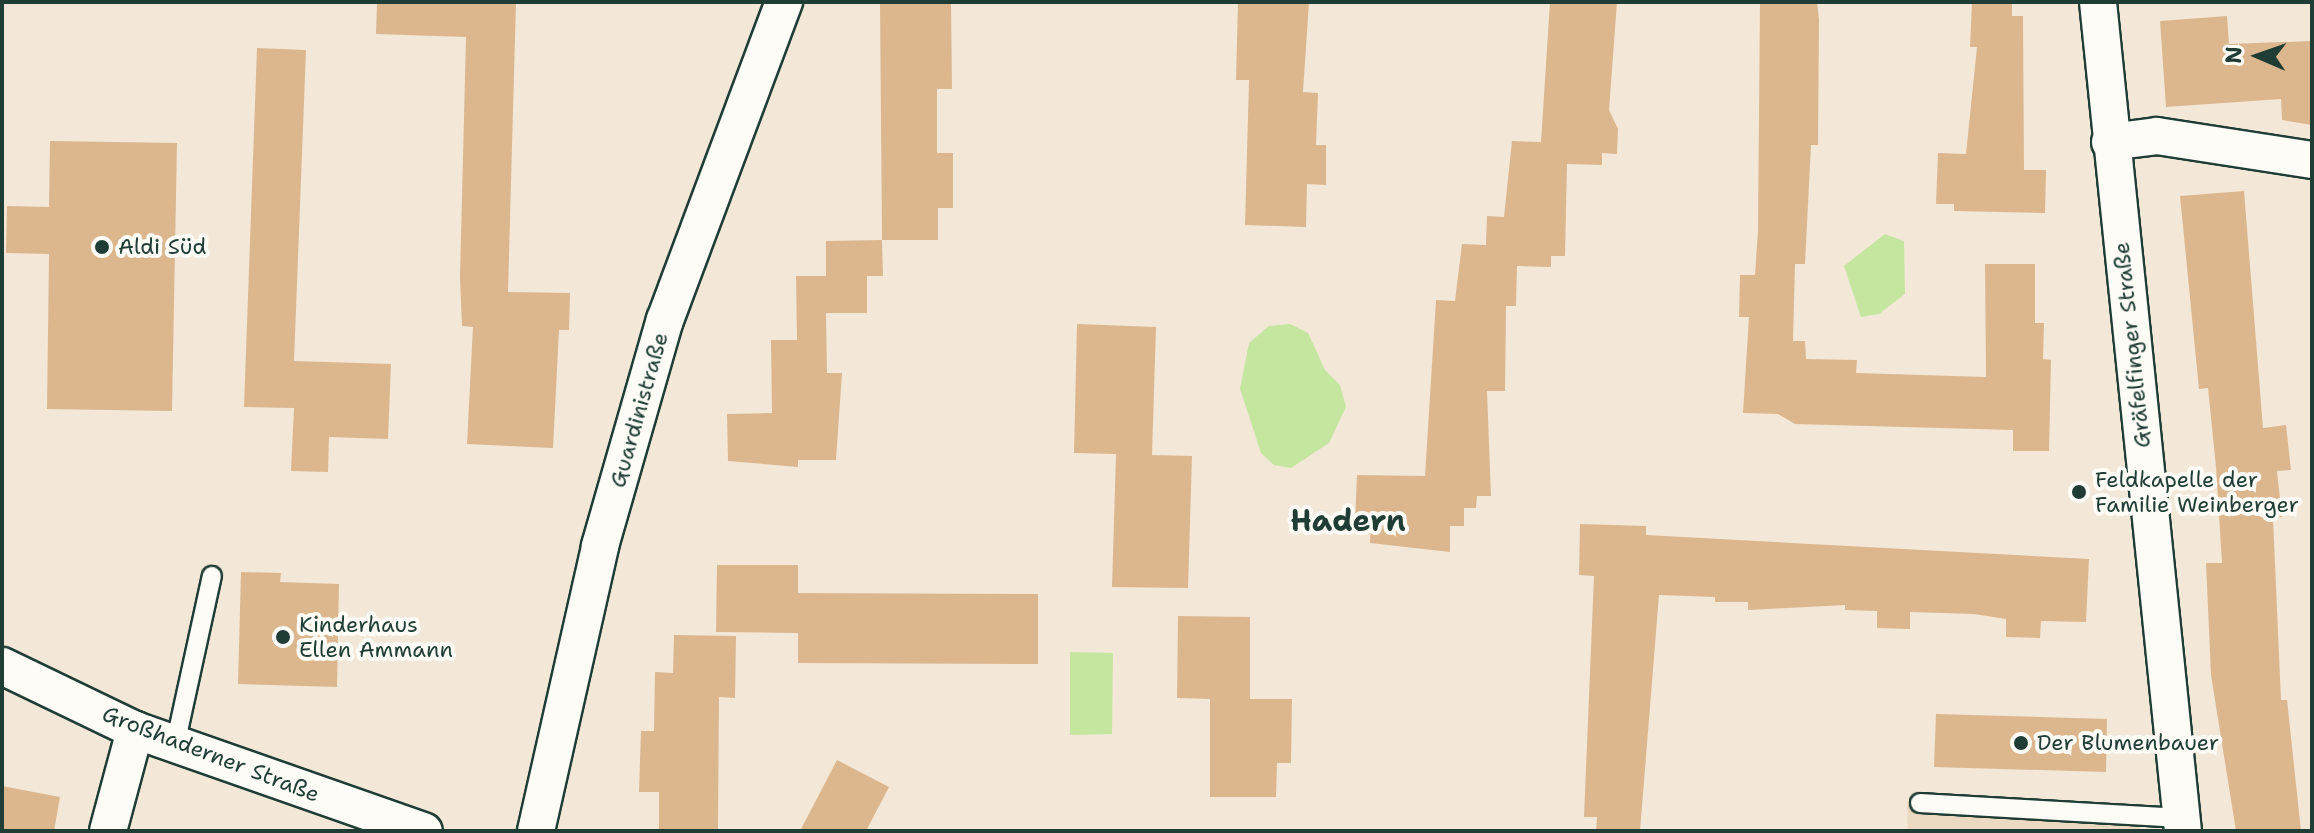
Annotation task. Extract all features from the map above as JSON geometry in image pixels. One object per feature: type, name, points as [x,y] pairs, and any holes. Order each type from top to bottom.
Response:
[{"type":"street","name":"Guardinistraße","points":[[536,831],[600,546],[665,320],[784,2]]},
{"type":"street","name":"Gräfelfinger Straße","points":[[2098,2],[2182,825]]},
{"type":"street","points":[[2110,142],[2157,136],[2312,160]]},
{"type":"street","name":"Großhaderner Straße","points":[[2,666],[135,730],[424,831]]},
{"type":"street","points":[[108,831],[135,730]]},
{"type":"lane","points":[[175,745],[212,576]]},
{"type":"lane","points":[[1920,803],[2182,825]]},
{"type":"shaded area","points":[[1907,801],[2138,817],[2140,831],[1908,831]]},
{"type":"green space","points":[[1885,234],[1904,241],[1905,294],[1879,314],[1861,317],[1844,266]]},
{"type":"green space","points":[[1290,324],[1308,333],[1325,370],[1340,385],[1346,407],[1329,443],[1291,468],[1274,465],[1261,453],[1240,389],[1249,343],[1269,326]]},
{"type":"green space","points":[[1070,652],[1113,653],[1112,734],[1070,735]]},
{"type":"building","points":[[377,2],[516,2],[508,292],[570,293],[569,330],[559,330],[553,448],[467,444],[473,327],[462,326],[460,277],[466,37],[376,34]]},
{"type":"building","points":[[951,2],[952,89],[937,89],[937,153],[953,153],[953,208],[938,208],[938,240],[882,240],[880,4]]},
{"type":"building","points":[[1238,2],[1309,2],[1303,92],[1318,93],[1316,145],[1326,145],[1326,185],[1307,184],[1306,227],[1245,225],[1249,80],[1236,80]]},
{"type":"building","points":[[1550,2],[1617,2],[1609,110],[1618,129],[1617,154],[1602,153],[1602,165],[1567,164],[1565,256],[1551,256],[1551,267],[1517,266],[1516,306],[1506,306],[1505,391],[1487,391],[1491,496],[1477,496],[1476,508],[1464,508],[1464,526],[1450,526],[1450,552],[1370,543],[1371,522],[1355,522],[1357,475],[1425,476],[1436,300],[1455,301],[1462,244],[1486,245],[1487,216],[1504,217],[1512,141],[1541,142]]},
{"type":"building","points":[[1760,2],[1817,2],[1819,19],[1818,145],[1811,145],[1805,264],[1795,264],[1793,341],[1805,341],[1806,359],[1857,360],[1856,373],[1986,377],[1985,264],[2035,264],[2035,323],[2044,323],[2043,359],[2051,360],[2049,451],[2013,451],[2013,430],[1795,424],[1778,414],[1743,413],[1749,317],[1739,317],[1740,275],[1755,275]]},
{"type":"building","points":[[1972,2],[2012,2],[2012,16],[2023,16],[2024,170],[2046,170],[2045,213],[1954,211],[1954,204],[1936,204],[1938,153],[1966,154],[1977,47],[1970,47]]},
{"type":"building","points":[[2227,16],[2229,44],[2312,41],[2312,125],[2282,120],[2281,99],[2166,107],[2160,21]]},
{"type":"building","points":[[257,48],[306,50],[294,361],[391,364],[388,439],[329,437],[328,472],[291,471],[294,408],[244,407]]},
{"type":"building","points":[[50,141],[177,143],[172,411],[47,409],[49,254],[6,253],[7,206],[49,207]]},
{"type":"building","points":[[2244,191],[2263,428],[2286,425],[2291,470],[2277,471],[2282,517],[2273,518],[2281,700],[2287,700],[2301,831],[2236,831],[2211,675],[2206,563],[2222,563],[2216,467],[2208,388],[2199,389],[2180,196]]},
{"type":"building","points":[[882,240],[883,276],[867,276],[867,313],[826,313],[827,373],[842,373],[836,460],[798,460],[798,467],[728,461],[727,414],[772,413],[771,340],[797,340],[796,276],[826,276],[826,241]]},
{"type":"building","points":[[1077,324],[1156,327],[1152,455],[1192,456],[1188,588],[1112,587],[1116,454],[1074,453]]},
{"type":"building","points":[[1580,524],[1646,526],[1646,535],[2089,559],[2086,622],[2041,621],[2040,638],[2006,637],[2006,619],[1974,614],[1910,612],[1910,629],[1877,628],[1877,611],[1845,610],[1845,605],[1748,610],[1748,602],[1715,602],[1715,597],[1659,595],[1640,831],[1596,831],[1597,817],[1584,817],[1594,576],[1579,575]]},
{"type":"building","points":[[717,565],[798,565],[798,593],[1038,594],[1038,664],[798,663],[798,633],[716,632]]},
{"type":"building","points":[[241,572],[281,573],[280,582],[339,584],[337,687],[238,684]]},
{"type":"building","points":[[1178,616],[1250,617],[1250,699],[1292,699],[1291,763],[1277,763],[1276,797],[1210,797],[1210,699],[1177,698]]},
{"type":"building","points":[[674,635],[736,636],[735,698],[719,697],[718,830],[659,829],[659,792],[639,792],[641,731],[654,731],[655,672],[673,673]]},
{"type":"building","name":"Der Blumenbauer","points":[[1936,714],[2107,719],[2106,772],[1934,767]]},
{"type":"building","points":[[837,760],[889,787],[866,831],[800,831]]},
{"type":"building","points":[[2,786],[60,797],[54,831],[2,831]]},
{"type":"place","name":"Aldi Süd","points":[[102,247]]},
{"type":"place","name":"Feldkapelle der Familie Weinberger","points":[[2079,492]]},
{"type":"place","name":"Kinderhaus Ellen Ammann","points":[[283,637]]},
{"type":"place","name":"Der Blumenbauer","points":[[2021,743]]},
{"type":"district","name":"Hadern","points":[[1348,521]]}]
